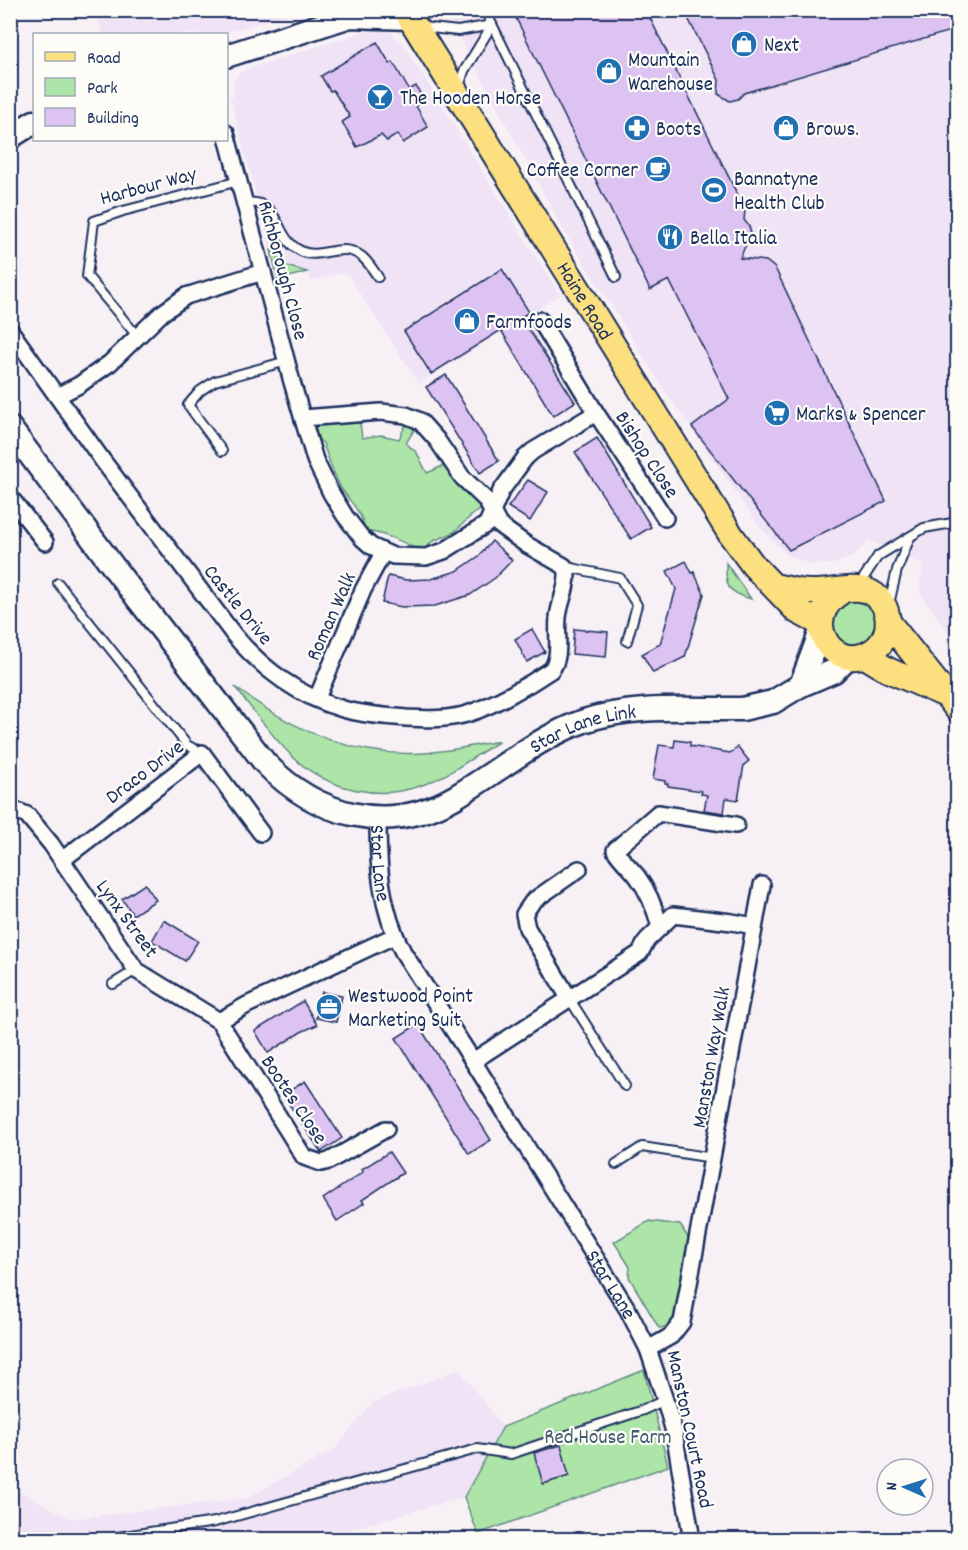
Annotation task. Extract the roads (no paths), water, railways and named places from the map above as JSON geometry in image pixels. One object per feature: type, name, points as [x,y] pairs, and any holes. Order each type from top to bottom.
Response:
[{"type":"main road","name":"Haine Road","points":[[410,18],[731,535],[753,565],[797,611],[821,627],[825,640],[831,648],[888,670],[951,702]]},
{"type":"main road","name":"Haine Road","points":[[774,586],[809,592],[848,590],[875,595],[882,603],[902,641],[919,659],[951,702]]},
{"type":"main road","points":[[821,627],[826,604],[848,590]]},
{"type":"main road","points":[[856,656],[874,651],[882,643],[887,634],[888,617]]},
{"type":"street","points":[[228,55],[352,13],[410,18]]},
{"type":"street","points":[[10,137],[33,123]]},
{"type":"street","name":"Richborough Close","points":[[228,141],[315,459],[345,516],[362,538],[382,553]]},
{"type":"street","points":[[57,396],[95,374],[162,313],[186,296],[263,272]]},
{"type":"street","name":"Bishop Close","points":[[540,320],[596,413],[665,518]]},
{"type":"street","name":"Castle Drive","points":[[10,330],[117,480],[250,654],[277,676],[342,709],[367,714],[421,719],[457,716],[485,707],[547,672],[554,666],[558,649],[558,618],[567,580],[564,567]]},
{"type":"street","points":[[303,418],[381,412],[406,415],[420,421],[437,440],[462,477],[486,500],[499,525],[564,567]]},
{"type":"street","name":"Bishop Close","points":[[493,513],[501,491],[532,451],[596,413]]},
{"type":"street","name":"Star Lane","points":[[10,428],[121,577],[265,763],[292,788],[307,798],[341,812],[378,817],[381,885],[386,912],[394,936],[628,1310],[648,1348]]},
{"type":"street","points":[[10,497],[45,542]]},
{"type":"street","points":[[382,553],[415,558],[444,551],[488,524],[493,513]]},
{"type":"street","name":"Roman Walk","points":[[317,698],[363,590],[382,553]]},
{"type":"street","points":[[801,685],[821,627]]},
{"type":"street","name":"Star Lane Link","points":[[378,817],[398,816],[437,806],[549,737],[586,721],[642,710],[742,709],[773,702],[801,685],[834,671],[856,656]]},
{"type":"street","name":"Draco Drive","points":[[62,860],[202,753],[261,833]]},
{"type":"street","name":"Lynx Street","points":[[12,808],[27,815],[62,860],[136,970],[219,1021]]},
{"type":"street","points":[[660,927],[654,902],[615,850],[658,813],[736,825]]},
{"type":"street","points":[[569,998],[526,928],[524,914],[533,901],[579,869]]},
{"type":"street","name":"Manston Way Walk","points":[[698,1237],[762,885]]},
{"type":"street","points":[[473,1061],[640,953],[647,940],[673,915],[754,926]]},
{"type":"street","points":[[219,1021],[247,1005],[394,936]]},
{"type":"street","name":"Bootes Close","points":[[219,1021],[304,1157],[321,1163],[329,1161],[386,1129]]},
{"type":"street","name":"Manston Court Road","points":[[692,1539],[674,1432],[648,1348],[671,1336],[682,1322],[698,1237]]},
{"type":"lane","points":[[485,10],[615,277]]},
{"type":"lane","points":[[410,18],[458,31],[492,25]]},
{"type":"lane","points":[[457,94],[464,71],[492,25]]},
{"type":"lane","name":"Harbour Way","points":[[138,337],[87,276],[94,221],[123,211],[239,182]]},
{"type":"lane","points":[[244,203],[255,202],[266,206],[273,212],[282,235],[296,249],[313,255],[336,249],[353,251],[366,260],[378,278]]},
{"type":"lane","points":[[222,451],[188,405],[200,391],[214,381],[287,361]]},
{"type":"lane","points":[[848,590],[878,556],[929,526],[957,522]]},
{"type":"lane","points":[[888,617],[897,570],[910,537]]},
{"type":"lane","points":[[564,567],[620,578],[637,605],[627,641]]},
{"type":"lane","points":[[58,583],[187,745],[202,753]]},
{"type":"lane","points":[[113,984],[136,970]]},
{"type":"lane","points":[[569,998],[625,1086]]},
{"type":"lane","points":[[616,1164],[642,1148],[713,1158]]},
{"type":"lane","points":[[98,1539],[215,1522],[477,1449],[511,1454],[643,1410],[665,1400]]},
{"type":"place","name":"Next","points":[[744,44]]},
{"type":"place","name":"Mountain Warehouse","points":[[609,71]]},
{"type":"place","name":"The Hooden Horse","points":[[380,97]]},
{"type":"place","name":"Boots","points":[[637,128]]},
{"type":"place","name":"Brows.","points":[[786,128]]},
{"type":"place","name":"Coffee Corner","points":[[658,169]]},
{"type":"place","name":"Bannatyne Health Club","points":[[714,190]]},
{"type":"place","name":"Bella Italia","points":[[670,237]]},
{"type":"place","name":"Farmfoods","points":[[467,321]]},
{"type":"place","name":"Marks & Spencer","points":[[777,413]]},
{"type":"place","name":"Westwood Point Marketing Suit","points":[[329,1007]]},
{"type":"park label","name":"Red House Farm","points":[[608,1436]]}]
